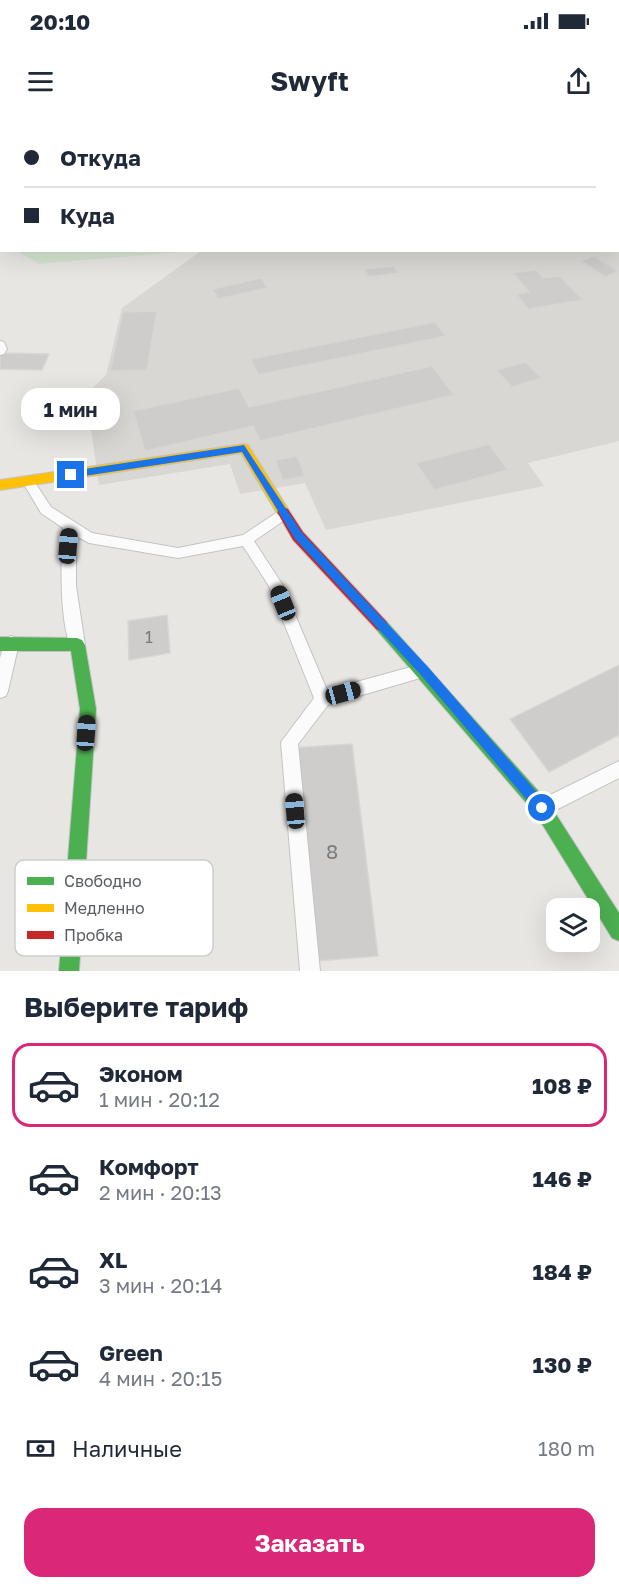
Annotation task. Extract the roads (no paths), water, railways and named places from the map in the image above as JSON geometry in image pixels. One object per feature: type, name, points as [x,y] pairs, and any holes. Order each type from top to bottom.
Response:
[{"type":"street","points":[[0,486],[244,448],[298,536],[424,671],[542,808],[619,931]]},
{"type":"street","points":[[5,643],[77,645],[88,709],[77,860]]},
{"type":"street","points":[[69,971],[70,956]]},
{"type":"lane","points":[[0,344],[0,352]]},
{"type":"lane","points":[[28,481],[46,510],[89,538],[178,553],[246,540],[284,514]]},
{"type":"lane","points":[[70,526],[67,576],[69,605],[77,645]]},
{"type":"lane","points":[[246,540],[275,584],[323,699]]},
{"type":"lane","points":[[0,691],[5,643]]},
{"type":"lane","points":[[310,971],[289,742],[323,699],[424,671]]},
{"type":"lane","points":[[542,808],[619,769]]}]
